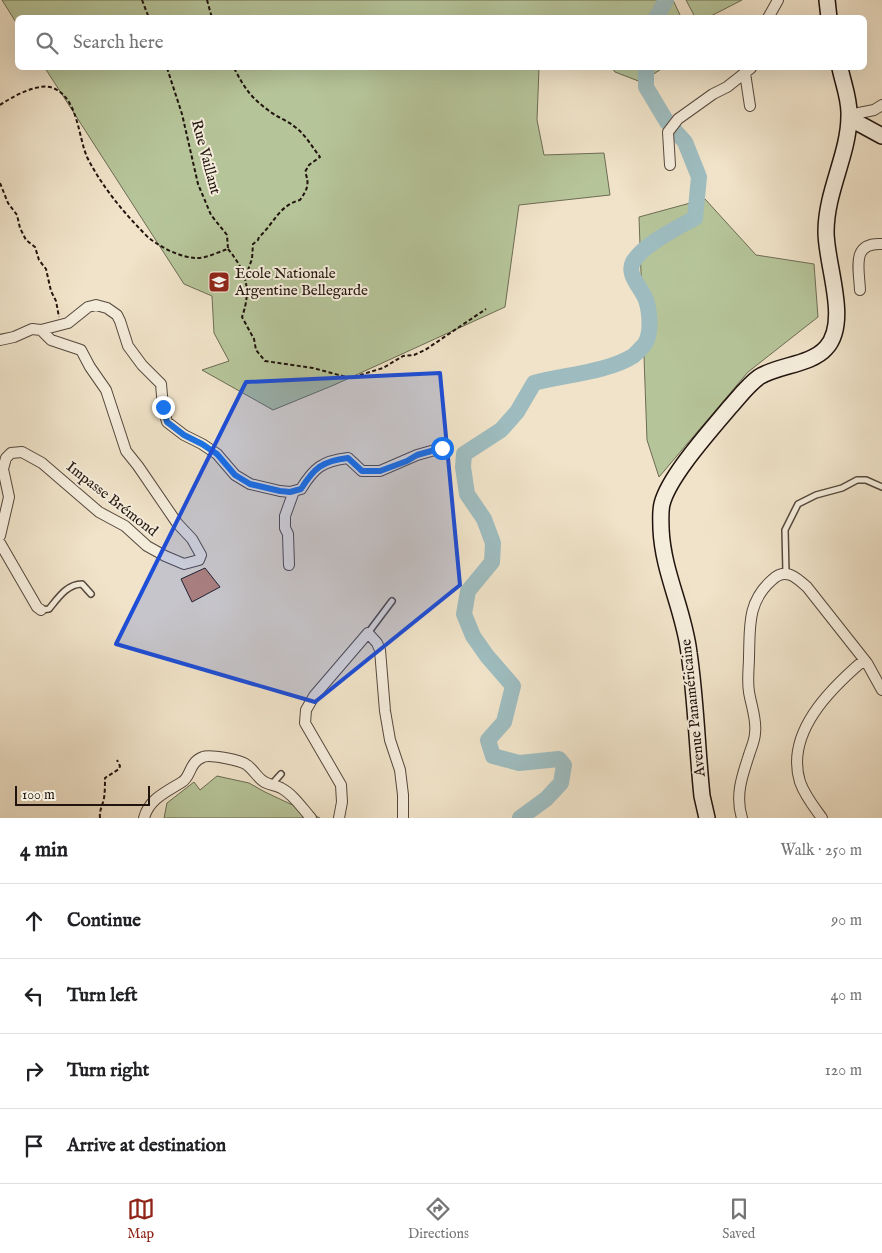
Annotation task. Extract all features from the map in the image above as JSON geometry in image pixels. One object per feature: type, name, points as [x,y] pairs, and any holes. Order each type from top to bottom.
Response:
[{"type":"main road","points":[[827,0],[829,15]]},
{"type":"main road","name":"Avenue Panaméricaine","points":[[707,818],[702,796],[689,653],[681,616],[664,561],[661,531],[662,505],[679,472],[750,385],[769,372],[820,354],[827,348],[833,336],[837,318],[827,249],[826,225],[830,196],[847,137],[849,117],[840,70]]},
{"type":"main road","points":[[849,117],[882,137]]},
{"type":"main road","points":[[847,137],[882,137]]},
{"type":"street","points":[[770,15],[778,0]]},
{"type":"street","points":[[748,70],[750,106]]},
{"type":"street","points":[[670,165],[668,132],[678,119],[713,94],[727,87],[748,70]]},
{"type":"street","points":[[849,117],[874,110],[882,104]]},
{"type":"street","points":[[860,290],[859,256],[863,247],[871,243],[882,244]]},
{"type":"street","points":[[0,340],[14,337],[32,329],[42,330],[68,324],[88,307],[96,305],[107,308],[117,315],[128,346],[161,384],[163,407],[167,422],[184,435],[217,454],[235,475],[250,484],[290,492],[301,489],[312,472],[324,463],[336,459],[348,458],[362,471],[380,471],[407,461],[417,455],[442,448]]},
{"type":"street","name":"Impasse Brémond","points":[[0,536],[9,497],[3,469],[6,458],[11,453],[22,452],[42,463],[99,512],[125,526],[147,546],[184,564],[199,560],[201,555],[192,538],[177,523],[126,451],[106,390],[81,350],[51,340],[42,330]]},
{"type":"street","points":[[289,565],[288,534],[285,528],[285,516],[294,491]]},
{"type":"street","points":[[0,543],[37,608],[41,610]]},
{"type":"street","points":[[742,818],[739,806],[740,783],[756,732],[748,687],[750,616],[755,602],[766,585],[777,575],[786,573],[796,577],[866,662],[882,690]]},
{"type":"street","points":[[339,818],[342,802],[341,785],[305,722],[306,710],[314,696],[368,633],[378,643],[380,650],[385,711],[390,740],[400,770],[403,817]]},
{"type":"street","points":[[822,818],[810,802],[800,782],[797,761],[801,736],[818,708],[866,662]]},
{"type":"street","points":[[144,818],[145,812],[159,795],[184,781],[191,765],[202,757],[212,755],[223,759],[238,760],[247,765],[264,782],[282,788],[301,806],[310,818]]},
{"type":"lane","points":[[786,573],[785,530],[798,504],[816,494],[842,488],[857,480],[866,480],[882,487]]},
{"type":"lane","points":[[41,610],[49,609],[62,594],[75,584],[82,584],[91,594]]},
{"type":"lane","points":[[368,633],[392,601]]},
{"type":"lane","points":[[272,785],[281,774]]},
{"type":"path","points":[[142,0],[148,15]]},
{"type":"path","points":[[207,0],[211,15]]},
{"type":"path","name":"Rue Vaillant","points":[[168,70],[182,114],[198,184],[211,215],[227,235],[228,250],[238,261],[245,278]]},
{"type":"path","points":[[235,70],[242,85],[253,98],[269,111],[296,127],[320,157],[309,165],[305,172],[308,179],[308,187],[300,200],[292,202],[278,213],[253,244],[252,259],[245,278],[248,287],[242,317],[254,340],[256,350],[265,361],[313,368],[350,378],[383,368],[403,356],[414,355],[425,350],[486,309]]},
{"type":"path","points":[[0,105],[18,94],[34,88],[51,87],[62,93],[77,122],[87,157],[108,192],[152,241],[180,255],[196,258],[228,250]]},
{"type":"path","points":[[0,183],[8,204],[18,215],[20,228],[26,240],[35,247],[39,260],[46,269],[59,314],[59,322],[56,326]]},
{"type":"path","points":[[100,818],[105,778],[119,769],[120,766],[117,760]]},
{"type":"highlighted area","points":[[440,373],[460,585],[315,702],[116,644],[246,382]]},
{"type":"green space","points":[[2,0],[673,0],[680,15],[15,15],[15,21]]},
{"type":"green space","points":[[686,0],[742,0],[713,15],[694,15]]},
{"type":"green space","points":[[46,70],[539,70],[537,120],[544,155],[604,153],[610,195],[519,205],[505,307],[334,385],[273,410],[202,370],[229,361],[214,333],[212,296],[184,284]]},
{"type":"green space","points":[[614,70],[660,70],[641,82]]},
{"type":"green space","points":[[705,199],[756,255],[814,264],[818,317],[748,372],[659,477],[647,440],[639,217]]},
{"type":"green space","points":[[217,776],[249,783],[320,818],[164,818],[167,803],[194,782],[200,790]]},
{"type":"building","points":[[205,568],[220,587],[192,602],[181,579]]},
{"type":"waterway","points":[[658,15],[666,0]]},
{"type":"waterway","points":[[520,818],[546,799],[561,783],[564,765],[559,759],[519,763],[493,756],[488,740],[504,722],[513,686],[487,656],[473,636],[464,614],[468,591],[492,562],[493,543],[484,519],[467,494],[463,467],[464,454],[501,430],[517,412],[534,383],[611,366],[633,356],[647,341],[650,323],[647,305],[644,295],[633,277],[631,267],[638,255],[645,249],[695,218],[699,177],[685,142],[667,122],[646,87],[646,70]]},
{"type":"place","name":"Ecole Nationale Argentine Bellegarde","points":[[219,282]]},
{"type":"route","points":[[163,407],[167,422],[184,435],[217,454],[235,475],[250,484],[280,491],[290,492],[301,489],[312,472],[324,463],[336,459],[348,458],[362,471],[380,471],[396,466],[417,455],[442,448]]}]
